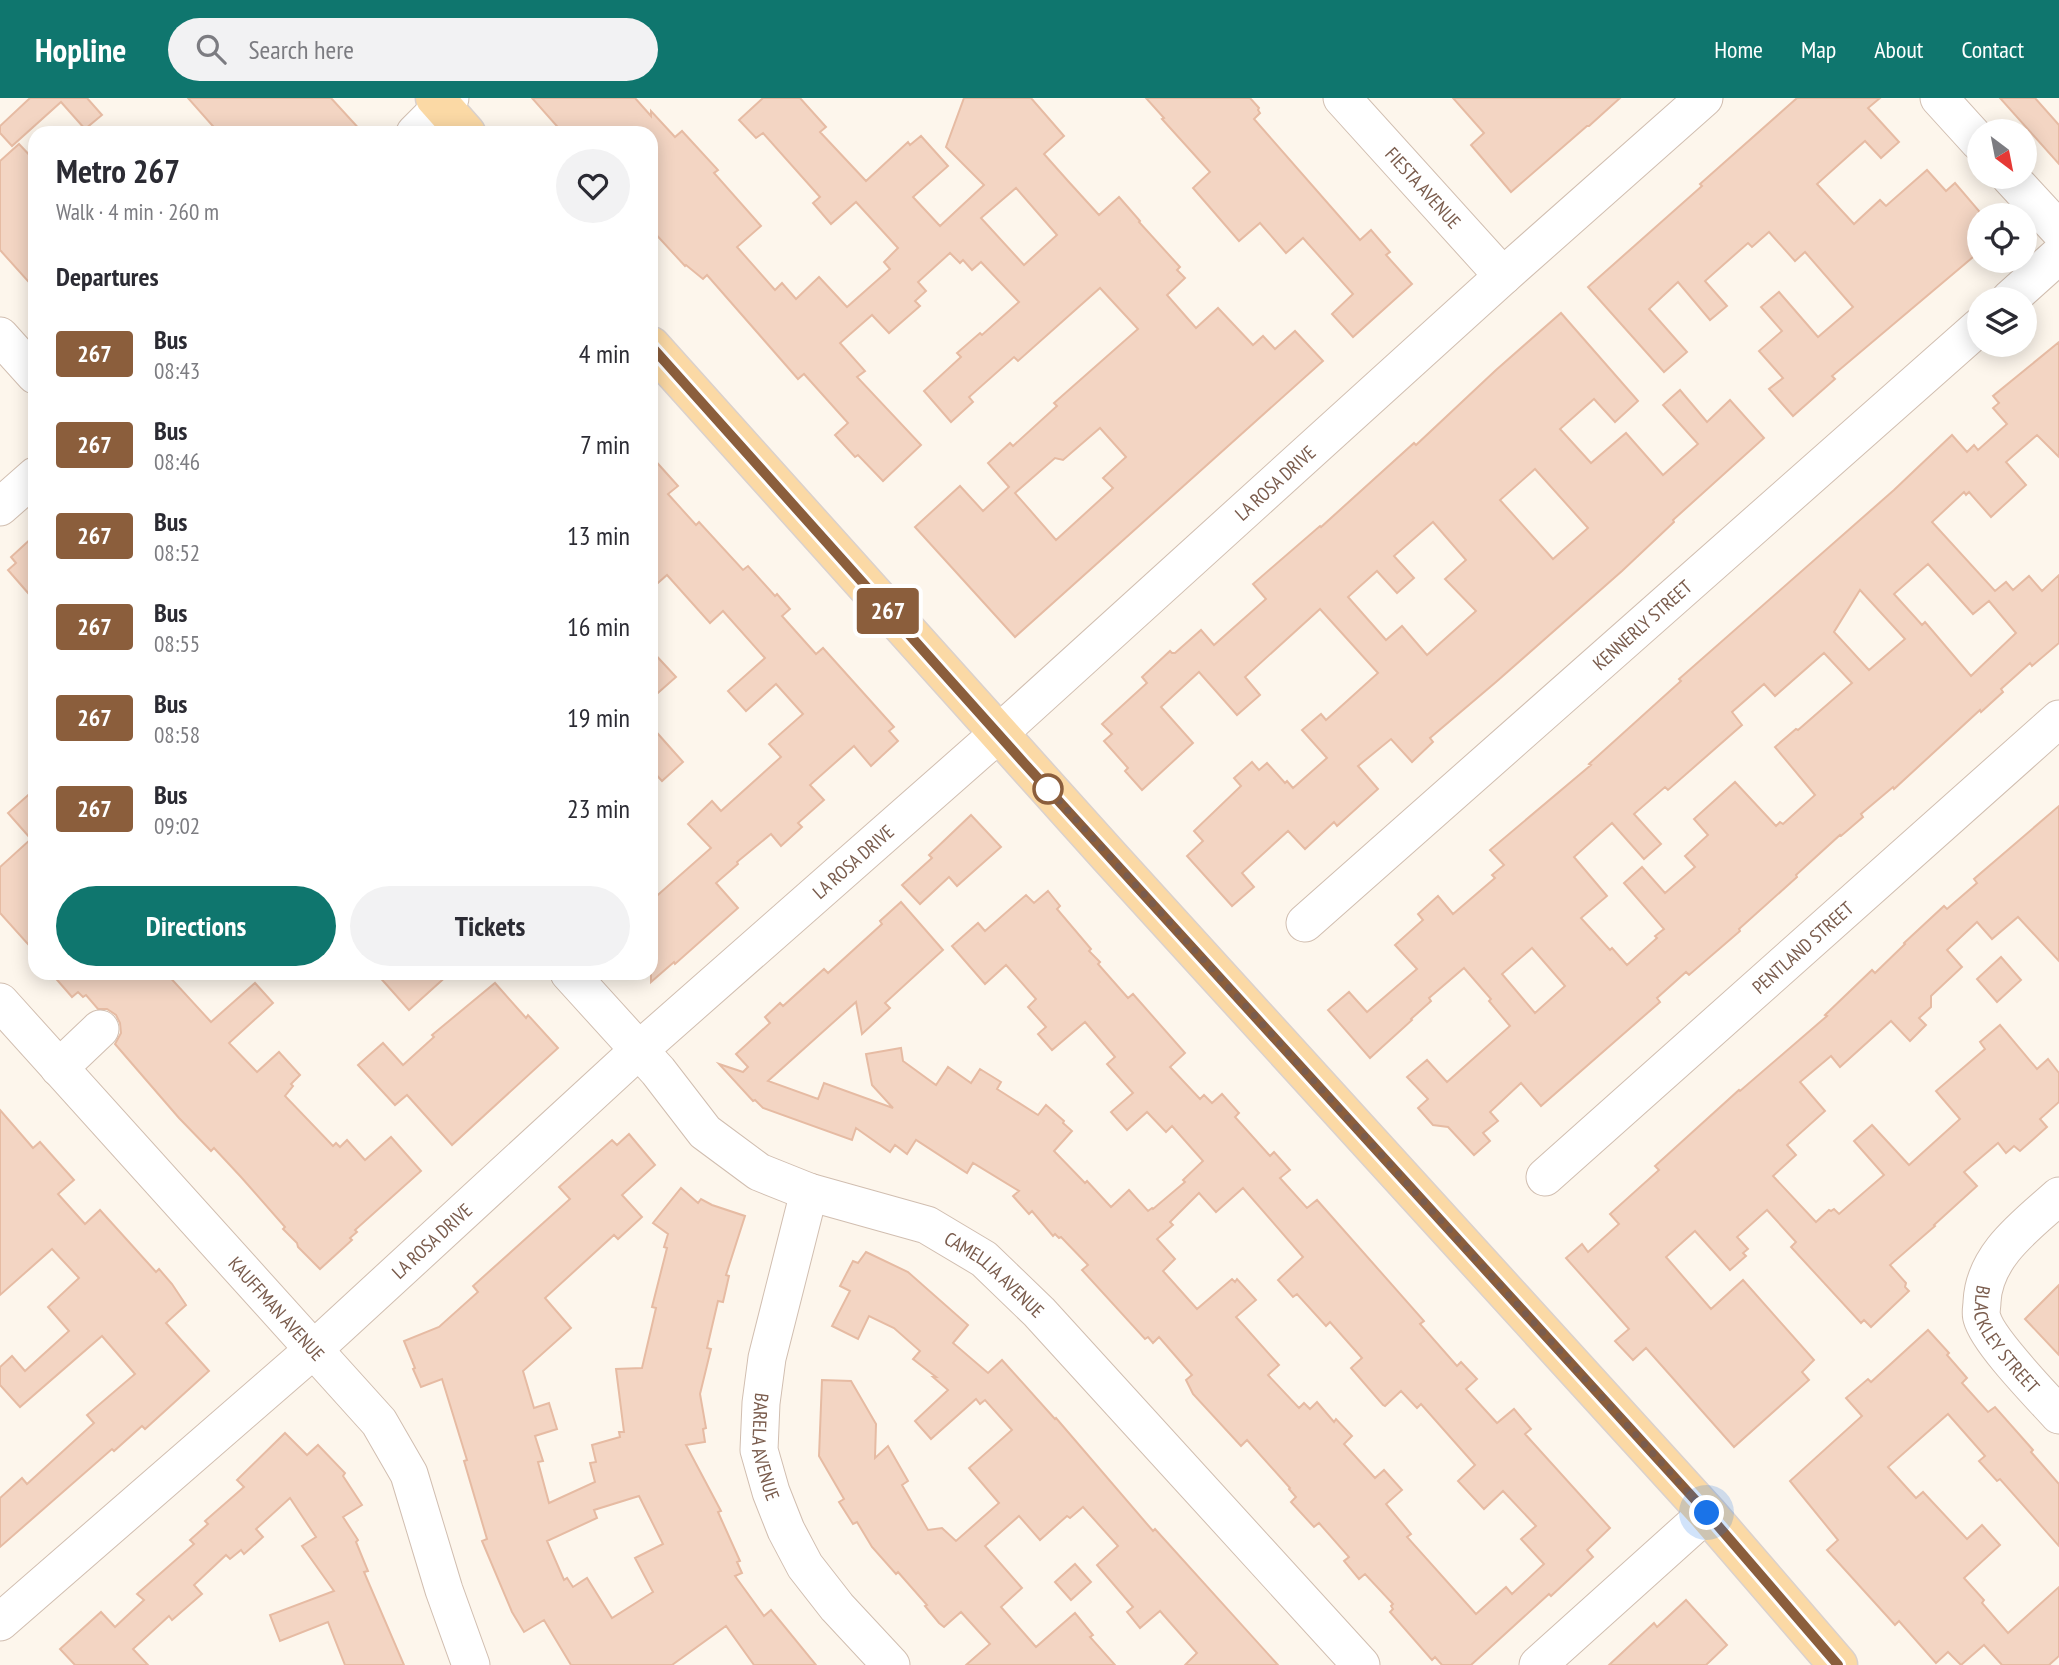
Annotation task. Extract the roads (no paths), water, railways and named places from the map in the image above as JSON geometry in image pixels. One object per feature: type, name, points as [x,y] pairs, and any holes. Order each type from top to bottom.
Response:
[{"type":"main road","points":[[658,354],[998,734],[1707,1513],[1838,1665]]},
{"type":"street","name":"FIESTA AVENUE","points":[[1342,98],[1503,276]]},
{"type":"street","name":"LA ROSA DRIVE","points":[[0,1622],[313,1350],[639,1051],[998,734],[1503,276],[1704,98]]},
{"type":"street","points":[[1939,98],[1967,129]]},
{"type":"street","points":[[425,126],[448,109]]},
{"type":"street","points":[[2021,189],[2059,230]]},
{"type":"street","points":[[2023,287],[2059,255]]},
{"type":"street","points":[[0,336],[28,367]]},
{"type":"street","name":"KENNERLY STREET","points":[[1306,923],[1967,338]]},
{"type":"street","points":[[0,507],[28,482]]},
{"type":"street","name":"PENTLAND STREET","points":[[1545,1177],[2059,719]]},
{"type":"street","name":"CAMELLIA AVENUE","points":[[575,980],[659,1071],[705,1132],[759,1172],[809,1192],[927,1225],[984,1259],[1038,1312],[1361,1665]]},
{"type":"street","name":"KAUFFMAN AVENUE","points":[[0,1002],[379,1422],[409,1474],[443,1590],[471,1665]]},
{"type":"street","points":[[60,1068],[100,1029]]},
{"type":"street","name":"BARELA AVENUE","points":[[809,1192],[767,1358],[759,1450],[786,1530],[805,1566],[837,1607],[891,1665]]},
{"type":"street","name":"BLACKLEY STREET","points":[[2059,1196],[2016,1235],[1990,1266],[1982,1294],[1982,1318],[1996,1343],[2059,1415]]},
{"type":"street","points":[[1538,1665],[1707,1513]]}]
